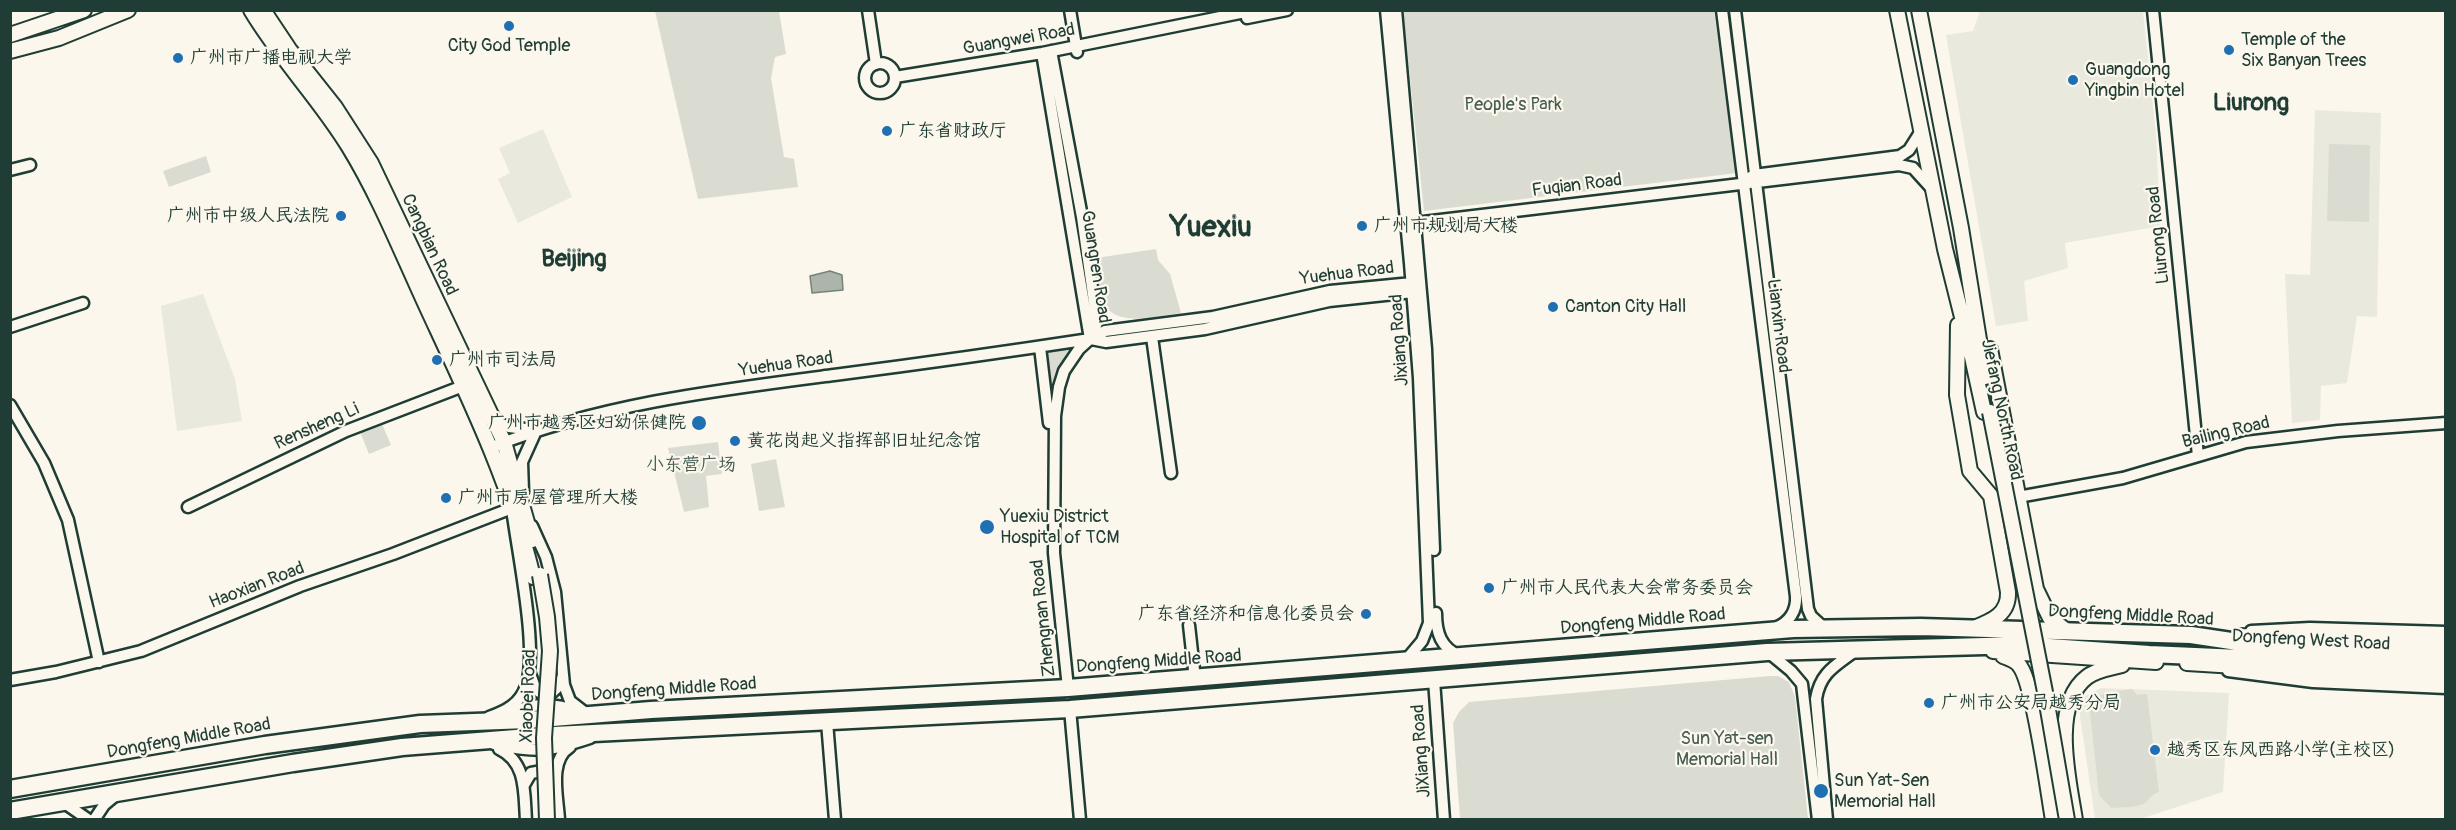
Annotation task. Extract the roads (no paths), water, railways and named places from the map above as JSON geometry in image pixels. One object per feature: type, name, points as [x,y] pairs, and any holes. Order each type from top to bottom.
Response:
[{"type":"highway","name":"Dongfeng Middle Road","points":[[10,789],[321,736],[420,724],[528,720],[651,710],[1068,688],[1769,630],[1823,627],[1972,628],[2191,635],[2251,644],[2313,643]]},
{"type":"highway","name":"Dongfeng West Road","points":[[2313,643],[2445,655]]},
{"type":"highway","name":"Dongfeng West Road","points":[[1960,646],[2021,645],[2149,654],[2445,667]]},
{"type":"highway","points":[[10,811],[402,747],[1070,709],[1767,652],[1960,646]]},
{"type":"main road","points":[[10,35],[62,15],[84,10]]},
{"type":"main road","points":[[10,51],[66,35],[128,10]]},
{"type":"main road","name":"Cangbian Road","points":[[251,10],[281,57],[333,123],[360,166],[463,386],[498,445],[525,514],[536,576]]},
{"type":"main road","name":"Cangbian Road","points":[[262,10],[362,147],[492,420],[512,508],[536,576]]},
{"type":"main road","name":"Jiefang North Road","points":[[1897,10],[1953,290],[1987,412],[2045,692],[2067,819]]},
{"type":"main road","name":"Jiefang North Road","points":[[1919,10],[1972,287],[1987,412],[2061,819]]},
{"type":"main road","points":[[1972,287],[1990,353],[2039,596],[2050,618],[2068,632]]},
{"type":"main road","points":[[1953,290],[1959,340],[1956,368],[1957,395],[1970,471],[1990,496],[2008,599],[1998,617],[1972,628]]},
{"type":"main road","points":[[1990,496],[2010,490],[2015,481]]},
{"type":"main road","name":"Xiaobei Road","points":[[536,576],[542,647],[537,749],[539,819]]},
{"type":"main road","name":"Xiaobei Road","points":[[536,576],[547,611],[549,644],[544,738],[547,819]]},
{"type":"main road","points":[[2313,643],[2445,643]]},
{"type":"main road","points":[[1960,646],[2023,655],[2445,678]]},
{"type":"main road","points":[[1960,646],[2003,656],[2018,664],[2030,693],[2052,819]]},
{"type":"main road","points":[[2075,819],[2063,738],[2071,700],[2079,684],[2092,674],[2132,662],[2149,654]]},
{"type":"street","points":[[868,10],[876,64]]},
{"type":"street","points":[[1070,10],[1077,49]]},
{"type":"street","name":"Guangwei Road","points":[[1077,49],[1255,10]]},
{"type":"street","name":"Guangwei Road","points":[[895,77],[1047,55],[1287,10]]},
{"type":"street","name":"Jixiang Road","points":[[1386,10],[1429,406],[1436,624],[1439,638],[1444,646],[1460,656]]},
{"type":"street","name":"Jixiang Road","points":[[1396,10],[1415,222],[1415,288],[1429,623],[1422,642],[1406,660]]},
{"type":"street","name":"Lianxin Road","points":[[1722,10],[1751,180],[1808,609],[1811,616],[1823,627]]},
{"type":"street","name":"Lianxin Road","points":[[1735,10],[1796,596],[1796,608],[1791,617],[1782,626],[1769,630]]},
{"type":"street","name":"Liurong Road","points":[[2153,10],[2198,456]]},
{"type":"street","name":"Guangren Road","points":[[1047,55],[1090,339]]},
{"type":"street","points":[[876,64],[889,66],[895,77],[893,86],[887,91],[874,91],[868,85],[866,77],[869,69],[876,64]]},
{"type":"street","name":"Fuqian Road","points":[[1751,180],[1900,156],[1909,150],[1921,131]]},
{"type":"street","points":[[10,170],[30,165]]},
{"type":"street","name":"Fuqian Road","points":[[1415,222],[1751,180],[1899,165],[1913,168],[1932,189]]},
{"type":"street","name":"Yuehua Road","points":[[1090,339],[1106,342],[1152,337],[1215,327],[1329,301],[1415,288]]},
{"type":"street","name":"Yuehua Road","points":[[498,445],[536,430],[601,413],[697,393],[1090,339],[1106,331],[1213,317],[1320,292],[1415,288]]},
{"type":"street","points":[[10,327],[83,303]]},
{"type":"street","points":[[1152,337],[1171,473]]},
{"type":"street","name":"Zhengnan Road","points":[[1068,688],[1054,553],[1055,416],[1059,387],[1071,359],[1090,339]]},
{"type":"street","points":[[1040,347],[1054,459]]},
{"type":"street","name":"Rensheng Li","points":[[188,507],[346,431],[463,386]]},
{"type":"street","points":[[10,405],[44,463],[68,520],[99,662]]},
{"type":"street","points":[[492,420],[509,428],[536,430],[522,462],[525,514]]},
{"type":"street","name":"Bailing Road","points":[[2018,497],[2113,480],[2236,444],[2445,423]]},
{"type":"street","name":"Haoxian Road","points":[[10,680],[141,651],[300,586],[512,508]]},
{"type":"street","name":"Cangbian Road","points":[[481,720],[511,708],[523,693],[530,674],[527,615],[512,508]]},
{"type":"street","name":"Cangbian Road","points":[[525,514],[540,542],[551,573],[558,614],[563,675],[570,701],[588,715]]},
{"type":"street","points":[[1189,625],[1194,679]]},
{"type":"street","points":[[2191,635],[2310,628],[2445,632]]},
{"type":"street","points":[[1827,819],[1816,699],[1818,687],[1825,674],[1858,649]]},
{"type":"street","points":[[1767,652],[1791,671],[1802,684],[1818,819]]},
{"type":"street","points":[[2177,663],[2313,682],[2445,688]]},
{"type":"street","points":[[530,674],[536,690],[546,694],[558,687],[563,675]]},
{"type":"street","name":"JiXiang Road","points":[[1434,680],[1443,819]]},
{"type":"street","points":[[1070,709],[1080,819]]},
{"type":"street","points":[[827,722],[835,819]]},
{"type":"street","points":[[2038,733],[2043,724],[2053,722],[2063,738]]},
{"type":"street","name":"Xiaobei Road","points":[[559,819],[558,761],[563,751],[605,734]]},
{"type":"street","name":"Xiaobei Road","points":[[482,741],[508,753],[520,768],[524,785],[526,819]]},
{"type":"street","points":[[524,785],[528,776],[538,771],[547,771],[557,781]]},
{"type":"street","points":[[94,819],[104,805],[120,792]]},
{"type":"street","points":[[63,802],[89,819]]},
{"type":"place","name":"City God Temple","points":[[509,26]]},
{"type":"place","name":"Temple of the Six Banyan Trees","points":[[2229,50]]},
{"type":"place","name":"广州市广播电视大学","points":[[178,58]]},
{"type":"place","name":"Guangdong Yingbin Hotel","points":[[2073,80]]},
{"type":"place","name":"广东省财政厅","points":[[887,131]]},
{"type":"place","name":"广州市中级人民法院","points":[[341,216]]},
{"type":"place","name":"广州市规划局大楼","points":[[1362,226]]},
{"type":"place","name":"Canton City Hall","points":[[1553,307]]},
{"type":"place","name":"广州市司法局","points":[[437,360]]},
{"type":"place","name":"广州市越秀区妇幼保健院","points":[[699,423]]},
{"type":"place","name":"黄花岗起义指挥部旧址纪念馆","points":[[735,441]]},
{"type":"place","name":"广州市房屋管理所大楼","points":[[446,498]]},
{"type":"place","name":"Yuexiu District Hospital of TCM","points":[[987,527]]},
{"type":"place","name":"广州市人民代表大会常务委员会","points":[[1489,588]]},
{"type":"place","name":"广东省经济和信息化委员会","points":[[1366,614]]},
{"type":"place","name":"广州市公安局越秀分局","points":[[1929,703]]},
{"type":"place","name":"越秀区东风西路小学(主校区)","points":[[2155,750]]},
{"type":"place","name":"Sun Yat-Sen Memorial Hall","points":[[1821,791]]},
{"type":"district","name":"Liurong","points":[[2251,104]]},
{"type":"district","name":"Yuexiu","points":[[1211,228]]},
{"type":"district","name":"Beijing","points":[[574,260]]},
{"type":"park label","name":"People's Park","points":[[1513,105]]},
{"type":"park label","name":"小东营广场","points":[[691,465]]},
{"type":"park label","name":"Sun Yat-sen Memorial Hall","points":[[1727,750]]}]
